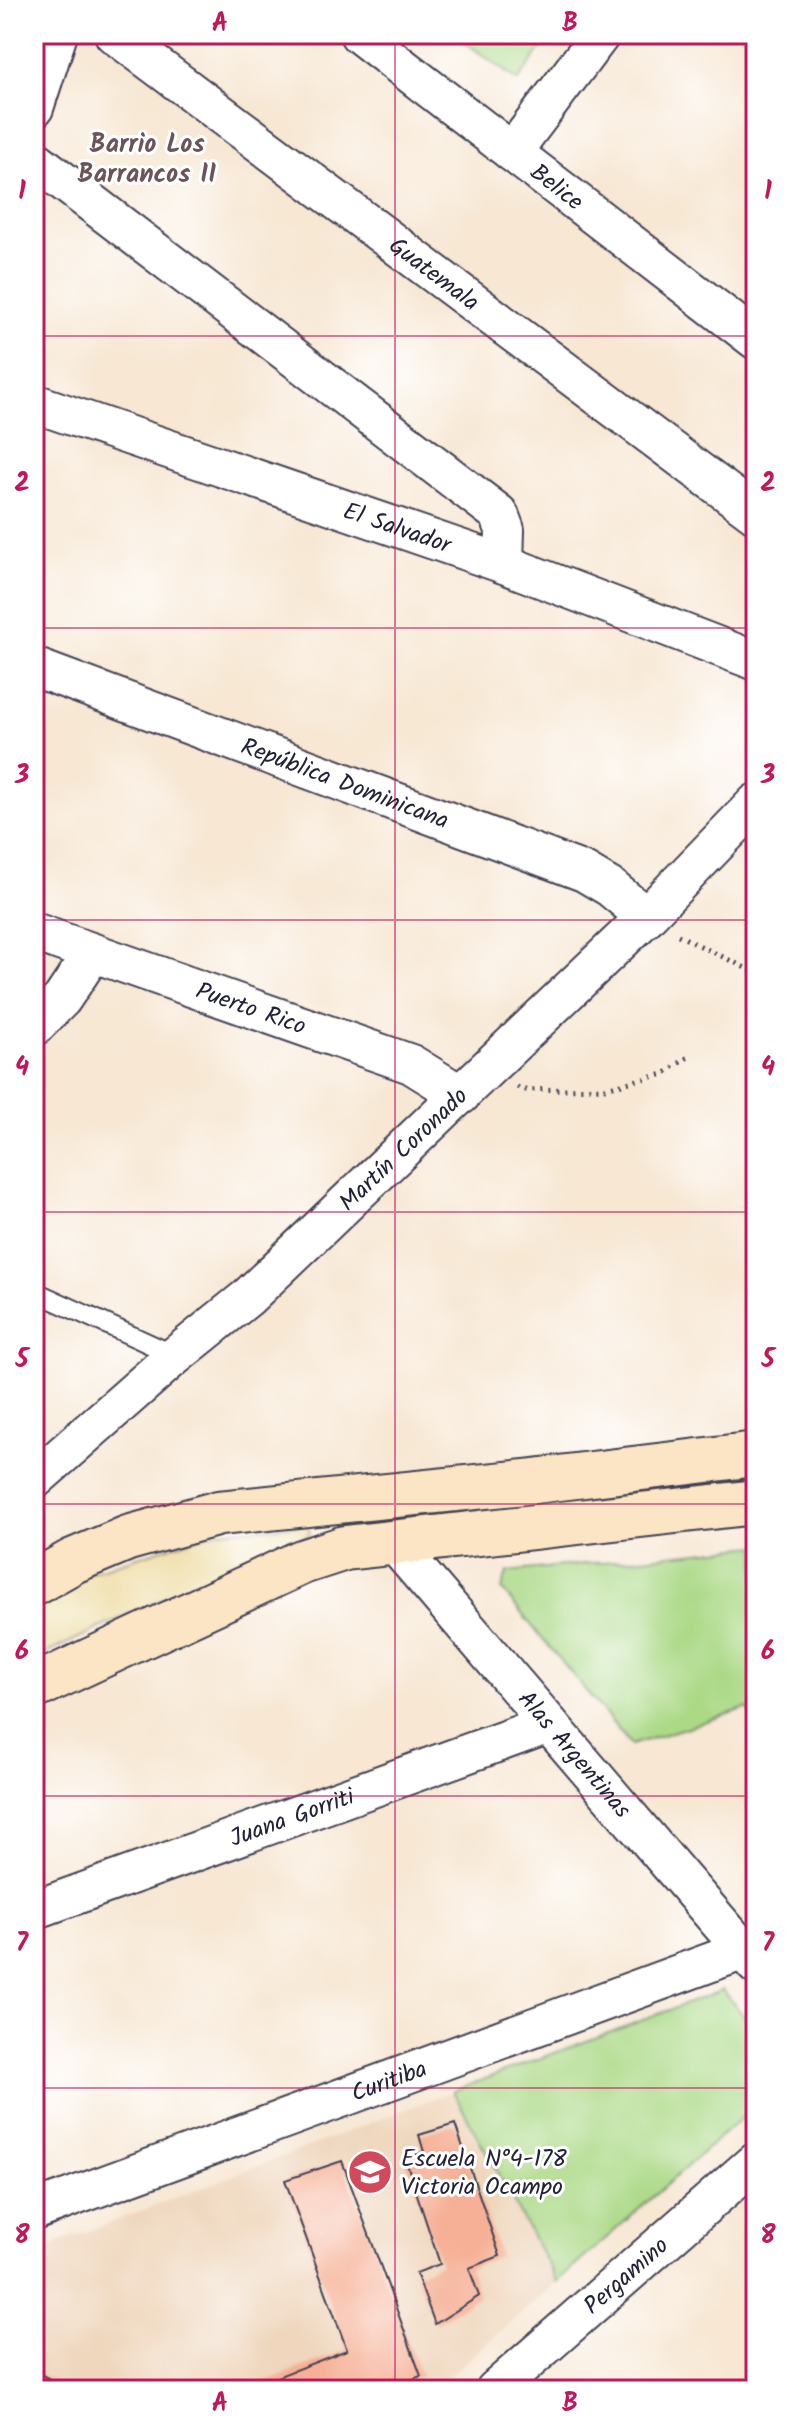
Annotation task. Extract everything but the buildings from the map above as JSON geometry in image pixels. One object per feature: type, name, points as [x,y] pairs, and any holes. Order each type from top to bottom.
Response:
[{"type":"main road","points":[[34,1583],[73,1561],[128,1538],[219,1513],[535,1481],[756,1454]]},
{"type":"main road","points":[[34,1687],[302,1562],[345,1548],[756,1502]]},
{"type":"street","points":[[34,108],[58,34]]},
{"type":"street","name":"Guatemala","points":[[114,34],[756,514]]},
{"type":"street","name":"Belice","points":[[359,34],[756,340]]},
{"type":"street","points":[[512,152],[601,34]]},
{"type":"street","points":[[34,159],[499,514],[505,530],[504,564]]},
{"type":"street","name":"El Salvador","points":[[34,403],[504,564],[756,661]]},
{"type":"street","name":"República Dominicana","points":[[34,667],[584,872],[611,888],[646,917]]},
{"type":"street","name":"Martín Coronado","points":[[34,1480],[247,1298],[646,917],[756,803]]},
{"type":"street","name":"Puerto Rico","points":[[34,932],[472,1085]]},
{"type":"street","points":[[34,1027],[62,999],[92,954]]},
{"type":"street","name":"Alas Argentinas","points":[[394,1543],[750,1958]]},
{"type":"street","name":"Juana Gorriti","points":[[34,1910],[549,1724]]},
{"type":"street","name":"Curitiba","points":[[34,2211],[750,1958]]},
{"type":"street","name":"Pergamino","points":[[495,2390],[756,2161]]},
{"type":"lane","points":[[38,1293],[176,1356]]},
{"type":"path","points":[[646,917],[756,973]]},
{"type":"path","points":[[472,1085],[524,1090],[605,1088],[664,1074],[691,1055]]},
{"type":"shaded area","name":"Escuela N°4-178 Victoria Ocampo","points":[[453,2091],[557,2282],[433,2390],[34,2390],[34,2252]]},
{"type":"green space","points":[[454,34],[552,34],[518,81]]},
{"type":"green space","points":[[756,1546],[756,1719],[747,1708],[631,1745],[502,1590],[507,1572]]},
{"type":"green space","points":[[723,1990],[756,2031],[756,2105],[557,2282],[453,2091]]},
{"type":"sand","points":[[308,1525],[310,1534],[34,1659],[34,1603],[82,1575],[219,1531]]},
{"type":"place","name":"Escuela N°4-178 Victoria Ocampo","points":[[370,2172]]},
{"type":"district","name":"Barrio Los Barrancos II","points":[[147,158]]}]
